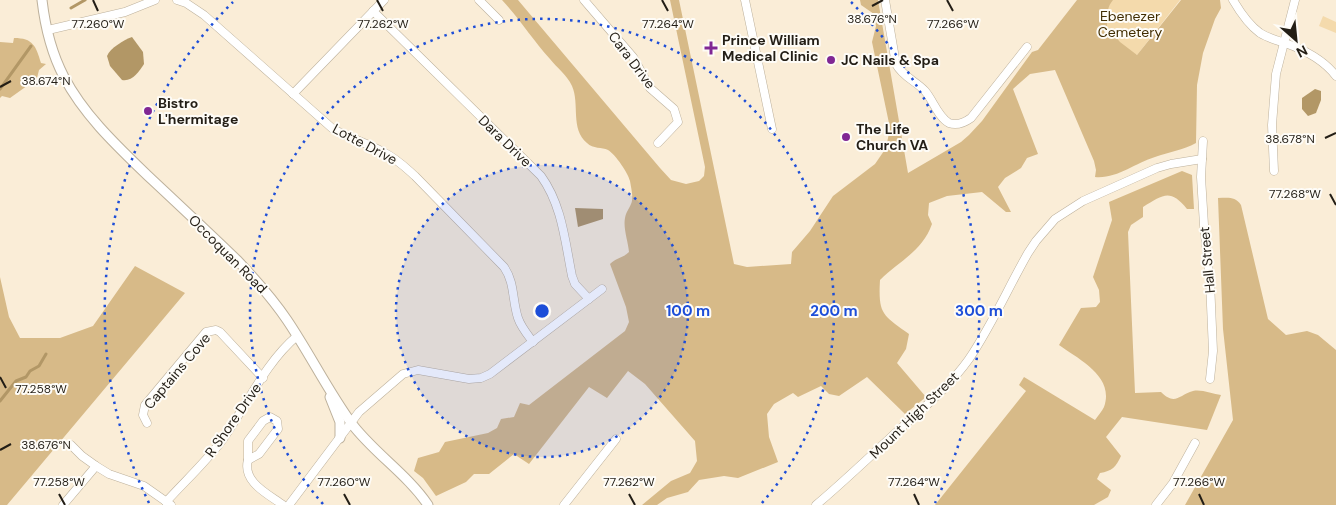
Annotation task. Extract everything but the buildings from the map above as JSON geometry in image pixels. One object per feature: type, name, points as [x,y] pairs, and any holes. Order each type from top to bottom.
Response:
[{"type":"street","name":"Occoquan Road","points":[[42,0],[55,56],[63,75],[84,108],[112,140],[245,268],[274,301],[351,422],[368,443],[413,487],[428,505]]},
{"type":"street","points":[[48,30],[125,12],[154,0]]},
{"type":"street","name":"Lotte Drive","points":[[177,0],[186,3],[204,15],[333,129],[384,152],[401,163],[504,267],[511,279],[518,317],[524,331],[533,342]]},
{"type":"street","points":[[293,94],[384,0]]},
{"type":"street","points":[[479,0],[499,20]]},
{"type":"street","name":"Cara Drive","points":[[584,0],[633,57],[647,84],[674,109],[678,122],[658,143]]},
{"type":"street","points":[[745,0],[772,130]]},
{"type":"street","points":[[885,0],[896,64],[904,75],[925,91],[944,119],[950,123],[965,123],[971,118],[1027,47]]},
{"type":"street","points":[[1234,0],[1258,32],[1317,58],[1336,76]]},
{"type":"street","points":[[1274,171],[1272,137],[1277,68],[1295,0]]},
{"type":"street","name":"Dara Drive","points":[[373,11],[547,184],[561,218],[572,276],[575,284],[589,299]]},
{"type":"street","name":"Hall Street","points":[[1203,141],[1204,225],[1210,282],[1213,351],[1210,379]]},
{"type":"street","name":"Mount High Street","points":[[816,505],[843,483],[955,377],[989,327],[1028,252],[1055,219],[1083,201],[1157,168],[1202,159]]},
{"type":"street","points":[[289,505],[359,412],[403,374],[418,370],[464,379],[481,378],[490,374],[602,289]]},
{"type":"street","name":"Captains Cove","points":[[147,424],[143,415],[145,405],[206,332],[211,330],[220,332],[263,378]]},
{"type":"street","name":"R Shore Drive","points":[[168,503],[215,449],[278,354],[297,336]]},
{"type":"street","points":[[323,378],[340,422],[340,438]]},
{"type":"street","points":[[248,460],[259,454],[278,429],[274,418],[266,418],[248,441],[248,460],[248,472],[250,479],[255,484],[283,505]]},
{"type":"street","points":[[564,505],[616,440]]},
{"type":"street","points":[[1156,505],[1173,483],[1194,443]]},
{"type":"street","points":[[70,445],[109,474],[144,486],[168,503]]},
{"type":"street","points":[[64,505],[96,466]]},
{"type":"green space","name":"Ebenezer Cemetery","points":[[1079,0],[1180,0],[1137,55],[1064,18]]},
{"type":"green space","points":[[1323,16],[1336,22],[1336,33],[1319,26]]},
{"type":"shaded area","points":[[502,0],[518,0],[660,168],[671,180],[686,184],[699,181],[704,176],[705,167],[670,0],[679,0],[734,264],[747,267],[791,264],[792,252],[810,231],[833,196],[875,164],[886,148],[890,128],[872,42],[876,26],[874,14],[861,5],[860,0],[878,0],[908,173],[961,142],[969,135],[982,121],[1032,52],[1038,50],[1077,0],[1113,0],[1108,10],[1107,27],[1120,42],[1137,55],[1181,0],[1220,0],[1221,8],[1203,53],[1197,85],[1196,143],[1186,147],[1148,160],[1111,176],[1095,177],[1094,161],[1055,70],[1030,74],[1013,89],[1038,154],[1027,158],[1021,168],[1005,178],[998,187],[1011,212],[1006,212],[982,192],[947,196],[929,203],[928,215],[932,224],[928,234],[910,255],[880,280],[880,301],[884,313],[909,334],[906,349],[897,363],[926,397],[905,414],[867,377],[839,396],[829,394],[821,386],[798,397],[793,393],[774,404],[767,414],[769,437],[778,462],[738,478],[724,476],[699,480],[688,492],[667,498],[657,505],[642,505],[671,481],[690,473],[697,461],[695,441],[645,384],[628,371],[607,398],[589,387],[529,464],[514,454],[489,474],[474,474],[466,482],[436,496],[423,478],[414,471],[418,458],[439,452],[445,442],[488,433],[497,428],[501,419],[514,417],[520,403],[529,405],[625,331],[629,322],[626,307],[610,264],[629,252],[625,222],[632,199],[629,178],[611,152],[589,145],[582,137],[577,124],[574,93],[570,82]]},
{"type":"shaded area","points":[[132,37],[143,52],[144,64],[132,78],[122,80],[110,66],[107,56],[114,47]]},
{"type":"shaded area","points":[[14,38],[30,41],[41,63],[46,64],[39,70],[37,78],[31,83],[10,98],[2,96],[0,98],[0,42],[13,43]]},
{"type":"shaded area","points":[[1315,89],[1321,91],[1321,100],[1316,113],[1308,116],[1302,109],[1302,98]]},
{"type":"shaded area","points":[[1182,171],[1192,175],[1194,209],[1187,209],[1181,202],[1171,196],[1161,197],[1143,207],[1143,217],[1131,225],[1128,232],[1135,393],[1161,392],[1174,399],[1193,391],[1221,395],[1207,430],[1122,417],[1106,437],[1121,456],[1113,468],[1100,473],[1097,479],[1111,490],[1108,497],[1094,505],[935,505],[1026,391],[1019,385],[1024,377],[1095,420],[1099,415],[1104,407],[1106,396],[1100,377],[1059,345],[1081,308],[1096,307],[1100,302],[1099,290],[1093,277],[1112,220],[1109,202]]},
{"type":"shaded area","points":[[1218,198],[1234,199],[1241,205],[1268,319],[1286,335],[1307,331],[1318,335],[1336,350],[1336,505],[1185,505],[1233,420],[1223,329]]},
{"type":"shaded area","points":[[575,208],[603,209],[603,219],[578,227]]},
{"type":"shaded area","points":[[135,266],[185,293],[7,505],[0,505],[0,277],[9,317],[20,338],[60,338],[93,326]]},
{"type":"waterway","points":[[71,8],[85,0]]},
{"type":"waterway","points":[[0,89],[31,46]]},
{"type":"waterway","points":[[0,401],[16,381],[26,377],[30,371],[39,366],[46,354]]},
{"type":"place","name":"Prince William Medical Clinic","points":[[711,48]]},
{"type":"place","name":"JC Nails & Spa","points":[[831,60]]},
{"type":"place","name":"Bistro L'hermitage","points":[[148,111]]},
{"type":"place","name":"The Life Church VA","points":[[846,137]]}]
